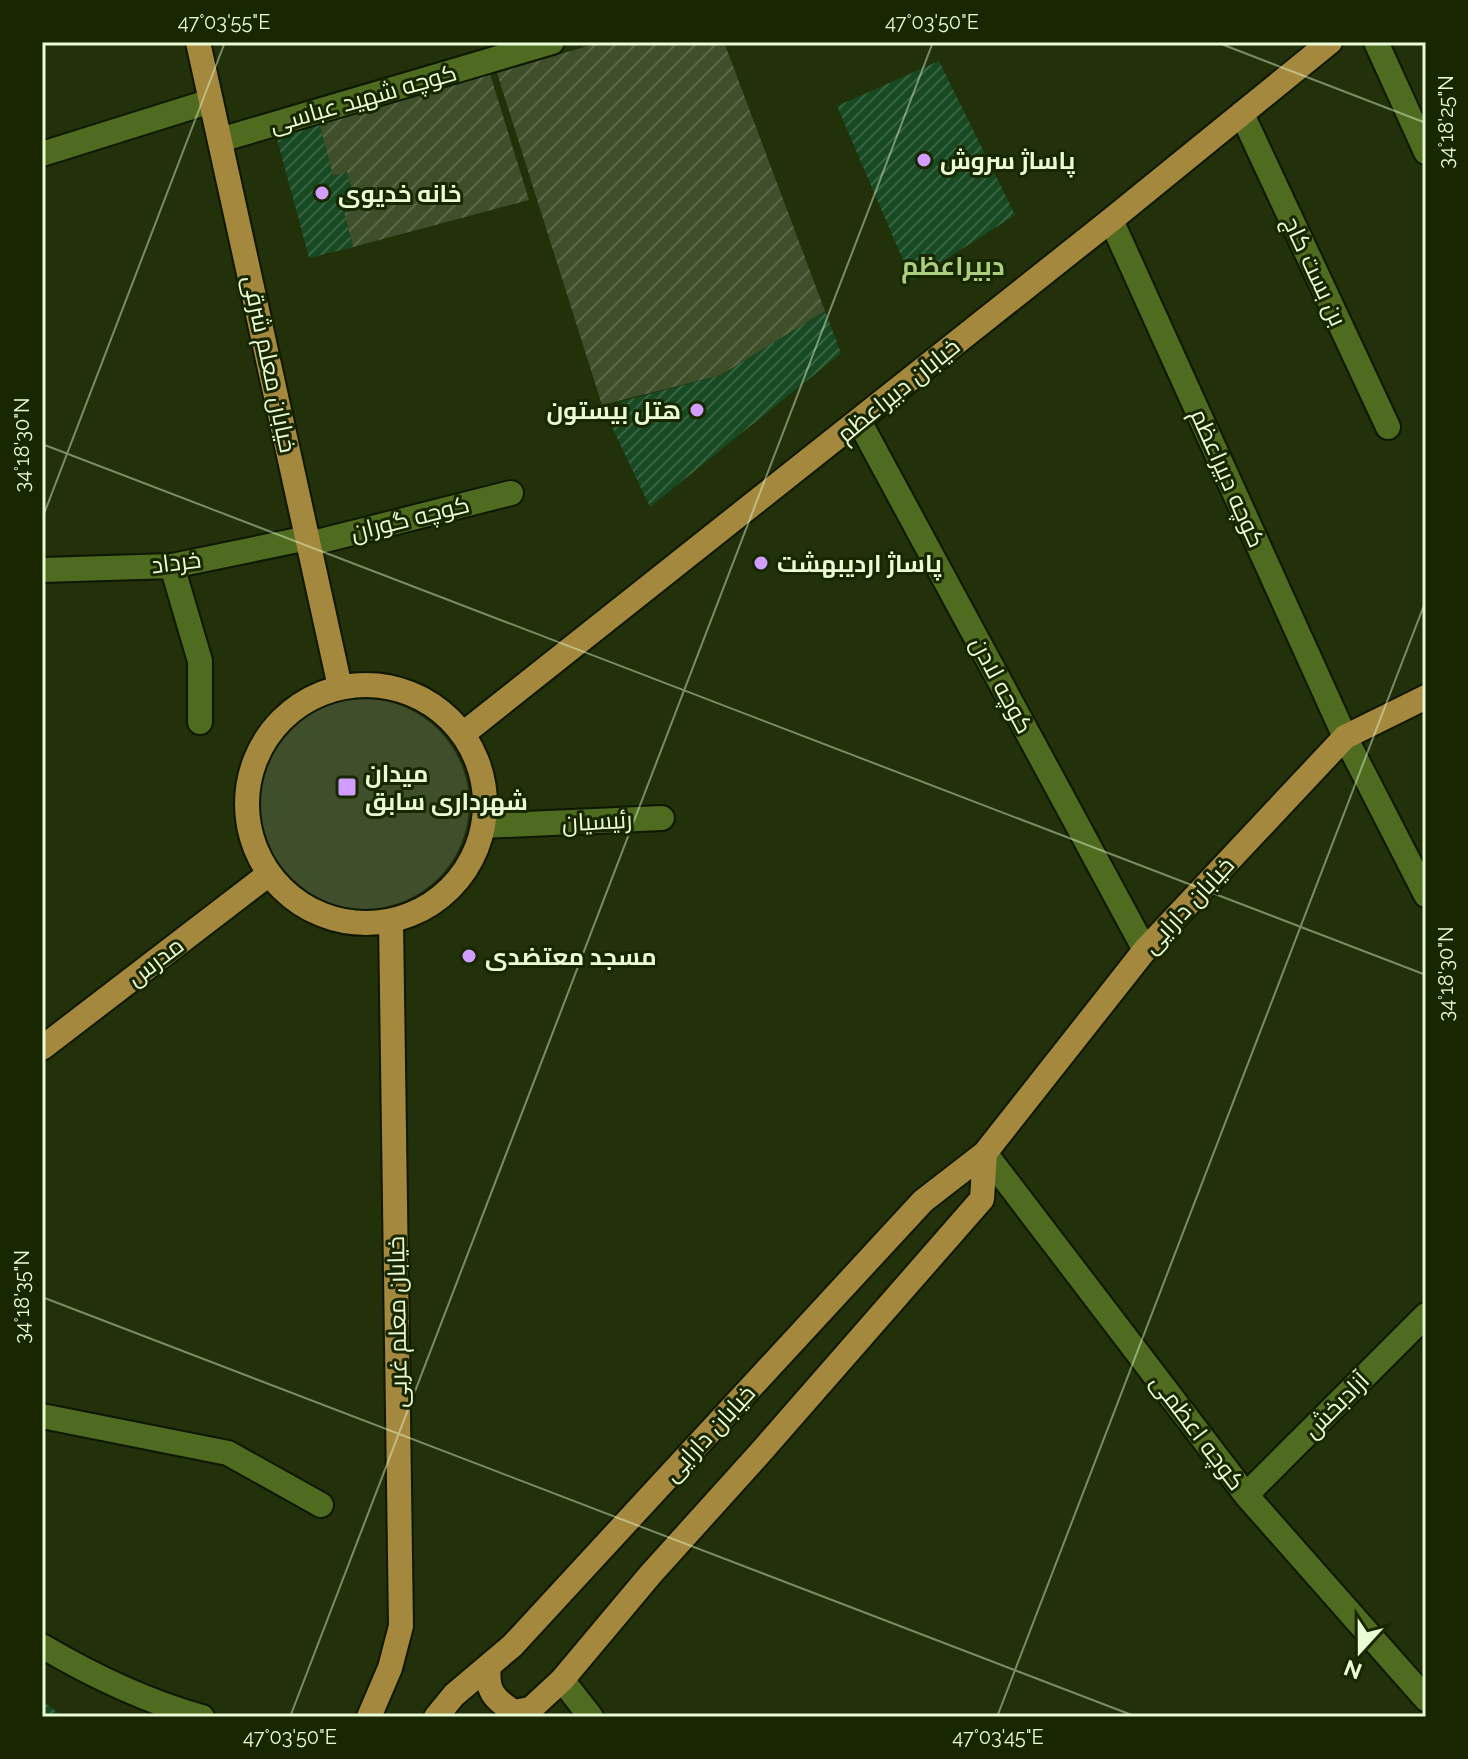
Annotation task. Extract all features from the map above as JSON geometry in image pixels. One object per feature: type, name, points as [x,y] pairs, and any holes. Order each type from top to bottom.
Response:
[{"type":"main road","name":"خیابان معلم شرقی","points":[[198,42],[340,687]]},
{"type":"main road","name":"خیابان دبیراعظم","points":[[463,734],[1111,220],[1330,42]]},
{"type":"main road","points":[[374,685],[408,692],[438,710],[463,734],[478,762],[485,794],[483,826],[472,859],[452,887],[424,908],[391,921],[356,923],[323,916],[293,898],[269,874],[251,838],[246,800],[254,761],[274,727],[303,701],[340,687],[374,685]]},
{"type":"main road","name":"خیابان دارایی","points":[[436,1717],[454,1695],[512,1646],[923,1201],[985,1153],[1145,950],[1345,737],[1426,697]]},
{"type":"main road","name":"مدرس","points":[[42,1048],[269,874]]},
{"type":"main road","name":"خیابان معلم غربی","points":[[369,1717],[390,1668],[401,1626],[391,921]]},
{"type":"main road","name":"خیابان دارایی","points":[[526,1713],[562,1680],[650,1575],[982,1199],[985,1153]]},
{"type":"main road","points":[[489,1666],[487,1681],[496,1700],[514,1712],[526,1713]]},
{"type":"street","name":"کوچه شهید عباسی","points":[[220,140],[552,42]]},
{"type":"street","points":[[1376,42],[1426,152]]},
{"type":"street","points":[[42,154],[211,101]]},
{"type":"street","name":"بن بست کاج","points":[[1242,114],[1388,427]]},
{"type":"street","name":"کوچه دبیراعظم","points":[[1111,220],[1345,737],[1426,895]]},
{"type":"street","name":"کوچه لادن","points":[[859,421],[1145,950]]},
{"type":"street","name":"کوچه گوران","points":[[308,541],[511,493]]},
{"type":"street","name":"خرداد","points":[[42,570],[172,566],[308,541]]},
{"type":"street","points":[[172,566],[200,661],[200,722]]},
{"type":"street","name":"رئیسیان","points":[[483,826],[662,818]]},
{"type":"street","name":"کوچه اعظمی","points":[[985,1153],[1246,1495],[1426,1699]]},
{"type":"street","name":"آزادبخش","points":[[1246,1495],[1426,1315]]},
{"type":"street","points":[[42,1416],[228,1453],[321,1505]]},
{"type":"street","points":[[42,1646],[87,1672],[139,1696],[202,1717]]},
{"type":"street","points":[[562,1680],[591,1717]]},
{"type":"green space","points":[[601,42],[724,42],[825,311],[721,375],[602,405],[497,73]]},
{"type":"green space","points":[[490,74],[529,200],[353,247],[344,213],[357,209],[347,172],[333,176],[319,123]]},
{"type":"green space","points":[[364,699],[404,707],[438,730],[461,764],[469,804],[461,844],[438,878],[404,901],[364,909],[324,901],[290,878],[267,844],[259,804],[267,764],[290,730],[324,707]]},
{"type":"building","name":"پاساژ سروش","points":[[939,61],[1015,215],[912,281],[837,106]]},
{"type":"building","name":"خانه خدیوی","points":[[319,123],[333,176],[347,172],[357,210],[344,213],[353,247],[309,258],[276,135]]},
{"type":"building","name":"هتل بیستون","points":[[825,311],[841,353],[650,507],[611,425],[626,418],[620,402],[721,375]]},
{"type":"building","points":[[42,1701],[51,1707],[63,1717],[42,1717]]},
{"type":"place","name":"پاساژ سروش","points":[[924,160]]},
{"type":"place","name":"خانه خدیوی","points":[[322,193]]},
{"type":"place","name":"هتل بیستون","points":[[697,410]]},
{"type":"place","name":"پاساژ اردیبهشت","points":[[761,563]]},
{"type":"place","name":"میدان شهرداری سابق","points":[[347,787]]},
{"type":"place","name":"مسجد معتضدی","points":[[469,956]]},
{"type":"district","name":"دبیراعظم","points":[[953,266]]}]
